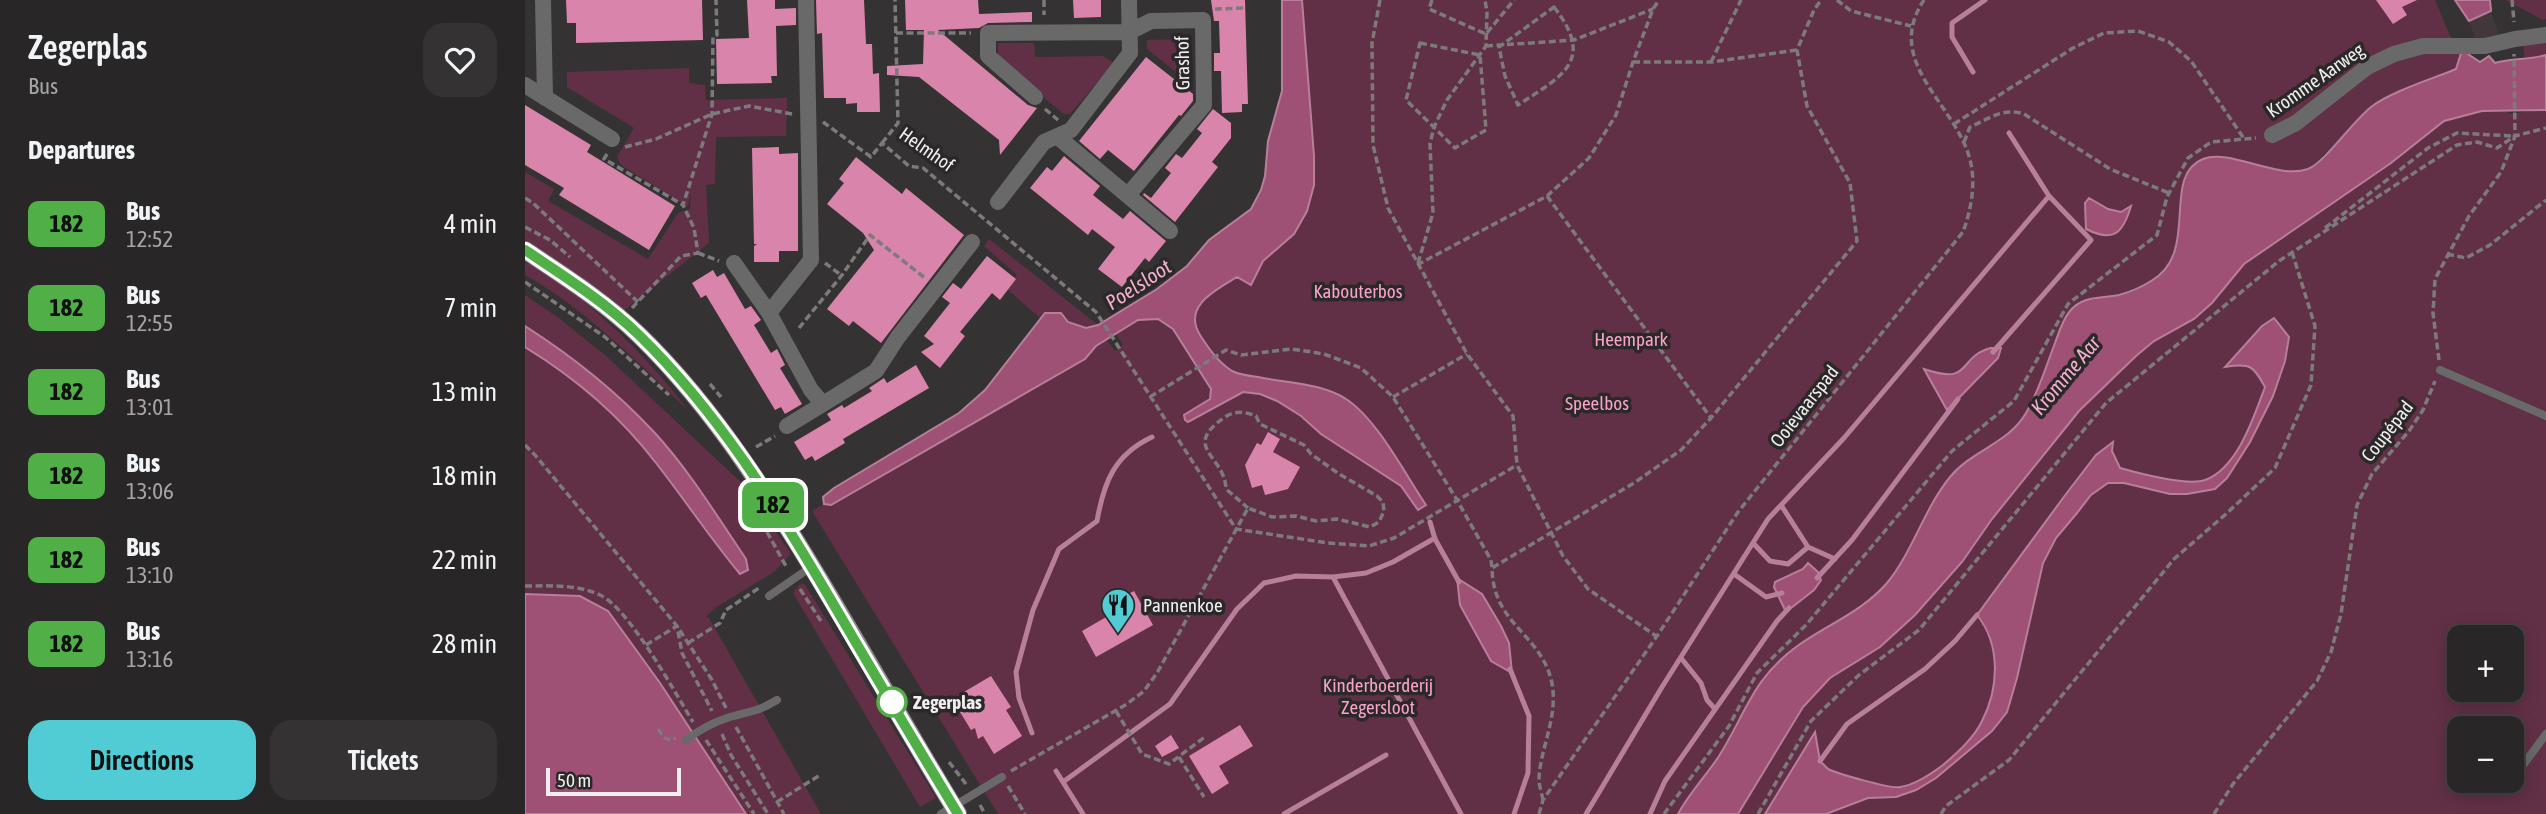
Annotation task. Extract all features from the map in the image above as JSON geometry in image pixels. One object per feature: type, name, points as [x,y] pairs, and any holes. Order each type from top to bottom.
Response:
[{"type":"street","points":[[543,0],[545,98]]},
{"type":"street","points":[[769,313],[811,260],[806,0]]},
{"type":"street","points":[[998,202],[1044,142],[1065,133],[1130,53],[1129,0]]},
{"type":"street","name":"Grashof","points":[[988,33],[1129,32],[1151,20],[1203,20],[1204,105],[1128,195]]},
{"type":"street","points":[[988,33],[988,56],[1035,97]]},
{"type":"street","name":"Kromme Aarweg","points":[[2272,135],[2295,123],[2367,67],[2393,54],[2423,46],[2485,46],[2514,43],[2546,35]]},
{"type":"street","points":[[525,85],[613,139]]},
{"type":"street","points":[[1065,133],[1128,195],[1170,231]]},
{"type":"street","points":[[787,425],[876,371],[898,337],[972,242]]},
{"type":"street","points":[[525,250],[587,292],[638,334],[665,362],[734,446],[811,567],[951,811]]},
{"type":"street","points":[[734,263],[769,313],[811,390],[823,404]]},
{"type":"lane","points":[[2440,370],[2546,416]]},
{"type":"lane","points":[[769,596],[811,567]]},
{"type":"lane","points":[[686,740],[700,730],[730,717],[759,711],[777,700]]},
{"type":"lane","points":[[2524,764],[2546,734]]},
{"type":"lane","points":[[951,811],[1002,777]]},
{"type":"path","points":[[683,205],[712,114],[712,51],[713,37],[717,35],[716,0]]},
{"type":"path","points":[[882,143],[898,123],[895,0]]},
{"type":"path","points":[[1380,0],[1372,43],[1373,145],[1388,208],[1467,354],[1513,416],[1517,465],[1563,556],[1588,589],[1657,636]]},
{"type":"path","points":[[1432,0],[1429,9],[1486,34]]},
{"type":"path","points":[[1417,265],[1433,213],[1430,144],[1434,127],[1447,100],[1486,46],[1485,0]]},
{"type":"path","points":[[1486,34],[1514,0]]},
{"type":"path","points":[[1417,265],[1547,196],[1588,158],[1616,115],[1633,62],[1659,0]]},
{"type":"path","points":[[1711,62],[1741,0]]},
{"type":"path","points":[[1492,568],[1681,450],[1711,418],[1857,241],[1850,183],[1807,106],[1797,50],[1821,0]]},
{"type":"path","points":[[1837,0],[1851,11],[1910,26],[1924,0]]},
{"type":"path","name":"Coupépad","points":[[2214,814],[2233,784],[2317,681],[2331,652],[2341,614],[2357,505],[2372,474],[2423,411],[2440,370],[2433,313],[2435,279],[2469,216],[2501,172],[2515,136],[2512,0]]},
{"type":"path","points":[[1554,7],[1568,25],[1574,40],[1570,62],[1561,77],[1518,105],[1505,76],[1499,47],[1554,7]]},
{"type":"path","points":[[1203,20],[1202,9],[1246,8]]},
{"type":"path","points":[[1486,46],[1574,40],[1653,9]]},
{"type":"path","name":"Ooievaarspad","points":[[1539,814],[1543,800],[1657,636],[1738,512],[1963,232],[1970,211],[1972,192],[1969,156],[1954,124],[1917,67],[1912,52],[1910,26]]},
{"type":"path","points":[[1664,814],[1729,726],[1757,673],[1806,625],[1952,451],[2014,401],[2068,304],[2157,235],[2169,193],[2188,158],[2211,142],[2245,140],[2190,61],[2169,41],[2138,31],[2104,33],[2073,48],[1954,124]]},
{"type":"path","points":[[897,33],[988,33]]},
{"type":"path","points":[[1420,43],[1480,55],[1486,130],[1455,149],[1406,100],[1420,43]]},
{"type":"path","points":[[1633,62],[1711,62],[1797,50]]},
{"type":"path","points":[[1035,97],[1065,133]]},
{"type":"path","points":[[698,253],[694,228],[683,205],[604,159],[613,139],[625,147],[656,139],[712,114],[749,106],[810,117]]},
{"type":"path","points":[[1964,143],[1970,127],[2013,110],[2024,114],[2110,169],[2169,193]]},
{"type":"path","name":"Helmhof","points":[[810,117],[828,124],[871,157],[882,143],[909,166],[923,168],[1096,312],[1236,529]]},
{"type":"path","points":[[1758,814],[1811,721],[1859,675],[1919,630],[2106,403],[2297,249],[2428,149],[2457,133],[2515,136],[2546,130]]},
{"type":"path","points":[[2297,249],[2457,145],[2477,142],[2497,148],[2515,136]]},
{"type":"path","points":[[1547,196],[1711,418]]},
{"type":"path","points":[[525,198],[638,302]]},
{"type":"path","points":[[2447,254],[2466,258],[2490,245],[2546,200]]},
{"type":"path","points":[[987,223],[998,202]]},
{"type":"path","points":[[799,328],[870,235],[938,287]]},
{"type":"path","points":[[632,308],[681,256],[698,253],[721,262],[734,263]]},
{"type":"path","points":[[1941,814],[1946,806],[2009,760],[2174,559],[2275,468],[2311,385],[2315,326],[2292,253]]},
{"type":"path","points":[[525,282],[605,337],[670,397]]},
{"type":"path","points":[[1150,397],[1220,352],[1226,350],[1241,355],[1292,349],[1324,354],[1361,368],[1393,397],[1457,500],[1490,560],[1493,588],[1505,613],[1541,655],[1551,678],[1550,730],[1539,780],[1543,800]]},
{"type":"path","points":[[1393,397],[1467,354]]},
{"type":"path","points":[[1241,412],[1256,416],[1260,424],[1304,445],[1311,454],[1339,474],[1377,496],[1383,502],[1384,511],[1379,522],[1370,527],[1337,519],[1316,521],[1296,516],[1272,517],[1248,508],[1226,489],[1220,465],[1205,450],[1206,435],[1231,413],[1241,412]]},
{"type":"path","points":[[525,445],[677,626],[712,680],[784,814]]},
{"type":"path","points":[[1236,529],[1328,543],[1369,546],[1394,538],[1517,465]]},
{"type":"path","points":[[1025,814],[1002,777],[1116,711],[1144,691],[1157,673],[1248,508]]},
{"type":"path","points":[[764,525],[794,580]]},
{"type":"path","points":[[688,643],[720,623],[726,610],[765,584]]},
{"type":"path","points":[[525,586],[577,586],[603,596],[617,607],[646,645],[754,814]]},
{"type":"path","points":[[646,645],[677,626]]},
{"type":"path","points":[[1116,711],[1142,754],[1169,764],[1206,736]]},
{"type":"path","points":[[1179,757],[1204,797]]},
{"type":"path","points":[[777,802],[820,775]]},
{"type":"shaded area","points":[[2491,12],[2499,35],[2477,43],[2469,21]]},
{"type":"green space","name":"Heempark","points":[[1302,0],[2435,0],[2456,50],[2462,50],[2457,69],[2375,104],[2310,168],[2277,170],[2250,162],[2183,181],[2178,247],[2169,267],[2153,281],[2116,295],[2041,381],[2025,416],[2011,434],[1926,514],[1895,573],[1881,590],[1859,608],[1805,642],[1722,750],[1678,814],[998,814],[812,511],[824,504],[832,505],[1085,359],[1096,346],[1107,340],[1115,351],[1123,345],[1116,334],[1138,320],[1158,319],[1201,299],[1237,277],[1257,274],[1263,261],[1294,234],[1314,156]]},
{"type":"green space","points":[[2506,0],[2546,0],[2546,19],[2543,20]]},
{"type":"green space","points":[[1147,40],[1187,41],[1187,81],[1147,49]]},
{"type":"green space","points":[[2546,41],[2546,55],[2525,61],[2523,44]]},
{"type":"green space","points":[[998,43],[1034,43],[1035,57],[1103,56],[1114,63],[1070,114],[1064,114],[998,61]]},
{"type":"green space","points":[[689,68],[689,83],[705,85],[706,100],[787,98],[786,136],[716,137],[715,184],[706,185],[709,243],[623,311],[525,240],[525,172],[554,189],[548,201],[648,259],[678,213],[690,209],[691,193],[688,207],[621,165],[617,157],[634,128],[567,87],[567,72]]},
{"type":"green space","points":[[2546,109],[2546,814],[1738,814],[1803,707],[1830,674],[1984,530],[2097,391],[2154,341],[2178,327],[2244,264],[2444,121],[2482,111]]},
{"type":"green space","points":[[989,239],[1098,325],[1086,328],[1045,313],[1040,318],[1007,289],[1017,275],[984,246]]},
{"type":"green space","points":[[525,259],[570,291],[613,327],[653,367],[688,410],[590,320],[525,275]]},
{"type":"green space","points":[[525,295],[605,355],[744,485],[791,554],[774,572],[715,608],[706,617],[821,814],[746,814],[580,596],[525,594]]},
{"type":"green space","points":[[804,583],[936,798],[920,807],[793,593]]},
{"type":"water","points":[[1282,0],[1302,0],[1314,185],[1307,211],[1294,234],[1263,261],[1251,285],[1237,277],[1211,293],[1198,307],[1196,325],[1210,350],[1232,371],[1315,387],[1346,399],[1379,433],[1426,505],[1418,510],[1401,486],[1321,434],[1301,416],[1260,394],[1243,392],[1188,422],[1185,420],[1184,415],[1210,399],[1211,389],[1173,329],[1158,319],[1138,320],[1096,346],[1085,359],[831,505],[824,504],[823,497],[834,488],[959,413],[985,390],[1045,313],[1061,313],[1068,322],[1086,328],[1098,325],[1157,289],[1187,266],[1209,240],[1251,209],[1265,176],[1268,141],[1282,91]]},
{"type":"water","points":[[2455,0],[2490,0],[2491,11],[2469,21]]},
{"type":"water","name":"Kromme Aar","points":[[2462,50],[2480,62],[2489,56],[2495,63],[2546,55],[2546,110],[2482,111],[2444,121],[2391,163],[2244,264],[2212,303],[2194,319],[2154,341],[2079,411],[1992,519],[1962,562],[1915,615],[1880,647],[1830,678],[1803,707],[1738,814],[1678,814],[1719,756],[1769,671],[1807,639],[1855,610],[1877,593],[1896,571],[1950,477],[2018,424],[2035,396],[2061,326],[2070,311],[2086,300],[2119,295],[2140,287],[2166,268],[2174,253],[2184,181],[2190,168],[2203,159],[2226,157],[2282,171],[2308,169],[2379,101],[2456,69]]},
{"type":"water","points":[[2089,198],[2108,209],[2121,212],[2131,206],[2121,229],[2116,233],[2104,235],[2086,229],[2085,203]]},
{"type":"water","points":[[2274,318],[2289,337],[2285,361],[2273,396],[2250,442],[2227,478],[2215,489],[2187,494],[2170,494],[2124,483],[2108,483],[2091,495],[2056,538],[2043,563],[2007,712],[1992,731],[1936,778],[1916,790],[1896,797],[1868,798],[1826,814],[1765,814],[1815,732],[1820,761],[1828,769],[1864,781],[1894,787],[1906,786],[1923,779],[1959,750],[1982,721],[1992,695],[1994,681],[1994,653],[1985,627],[1977,615],[2096,455],[2113,442],[2112,451],[2120,468],[2163,478],[2205,480],[2217,474],[2227,464],[2243,440],[2265,387],[2250,367],[2225,367],[2262,326]]},
{"type":"water","points":[[525,326],[593,375],[654,432],[713,510],[746,559],[748,570],[740,574],[656,463],[612,414],[561,371],[525,347]]},
{"type":"water","points":[[1991,348],[2001,348],[1998,358],[1947,410],[1924,369],[1951,374],[1958,372],[1973,357]]},
{"type":"water","points":[[1808,563],[1818,572],[1821,580],[1814,590],[1786,612],[1774,587],[1775,582],[1803,569]]},
{"type":"water","points":[[1457,578],[1482,594],[1501,626],[1509,643],[1512,673],[1491,661],[1460,605]]},
{"type":"water","points":[[525,594],[580,596],[608,611],[660,683],[746,814],[525,814]]},
{"type":"building","points":[[566,0],[702,0],[703,40],[576,43],[576,23],[567,23]]},
{"type":"building","points":[[747,0],[775,0],[775,9],[796,8],[796,25],[776,26],[777,76],[771,76],[772,83],[717,84],[716,39],[749,38]]},
{"type":"building","points":[[816,0],[864,0],[866,44],[872,44],[873,74],[879,73],[880,112],[857,112],[857,103],[846,104],[846,98],[824,98],[822,33],[817,34]]},
{"type":"building","points":[[905,0],[978,0],[979,14],[1032,12],[1032,22],[988,23],[979,28],[938,30],[1028,105],[1037,108],[1000,155],[999,140],[919,77],[887,75],[887,66],[923,64],[924,30],[906,30]]},
{"type":"building","points":[[1073,0],[1101,0],[1101,17],[1074,18]]},
{"type":"building","points":[[1211,0],[1245,0],[1248,104],[1242,104],[1242,112],[1222,113],[1221,71],[1214,71],[1214,53],[1220,53],[1219,21],[1214,21]]},
{"type":"building","points":[[2376,0],[2417,0],[2402,7],[2407,15],[2393,24]]},
{"type":"building","points":[[1146,57],[1193,94],[1193,101],[1134,171],[1108,150],[1100,159],[1079,141]]},
{"type":"building","points":[[525,105],[591,145],[587,152],[675,206],[649,250],[559,195],[564,188],[525,165]]},
{"type":"building","points":[[1213,109],[1231,123],[1231,138],[1212,162],[1218,167],[1175,222],[1143,195],[1144,193],[1151,198],[1171,173],[1165,168],[1176,154],[1182,158],[1202,133],[1197,129]]},
{"type":"building","points":[[779,147],[779,154],[798,153],[798,251],[779,251],[779,262],[754,262],[754,246],[757,244],[754,244],[752,148]]},
{"type":"building","points":[[1064,156],[1100,186],[1093,195],[1123,219],[1130,211],[1166,241],[1149,262],[1145,258],[1122,287],[1098,269],[1115,247],[1092,229],[1088,235],[1030,188],[1047,167],[1052,171]]},
{"type":"building","points":[[856,157],[902,194],[906,188],[964,235],[881,343],[853,321],[849,326],[827,309],[874,250],[863,233],[827,204],[844,183],[839,179]]},
{"type":"building","points":[[987,256],[1016,279],[1000,300],[992,293],[960,332],[965,336],[940,368],[921,352],[934,344],[924,336],[950,303],[942,297],[953,283],[961,289]]},
{"type":"building","points":[[713,270],[717,277],[724,273],[745,309],[751,306],[761,320],[754,325],[771,353],[777,349],[785,365],[780,368],[802,404],[785,414],[781,407],[775,410],[706,295],[701,298],[692,283]]},
{"type":"building","points":[[916,365],[929,388],[843,439],[845,443],[815,461],[812,456],[805,460],[794,442],[831,420],[827,414],[842,405],[844,408],[872,391],[869,388],[884,378],[887,383]]},
{"type":"building","points":[[1268,432],[1280,439],[1273,452],[1300,467],[1288,489],[1265,495],[1262,485],[1252,488],[1245,465],[1257,443],[1261,445]]},
{"type":"building","points":[[1134,591],[1153,625],[1096,657],[1082,631],[1120,609],[1116,601]]},
{"type":"building","points":[[991,676],[1011,707],[1006,710],[1022,736],[994,754],[983,736],[978,739],[975,728],[971,730],[952,699]]},
{"type":"building","points":[[1240,725],[1253,746],[1219,766],[1229,783],[1212,794],[1189,756]]},
{"type":"building","points":[[1171,735],[1179,748],[1162,757],[1155,746]]},
{"type":"waterway","points":[[1973,72],[1952,37],[1952,23],[1985,0]]},
{"type":"waterway","points":[[1586,814],[1768,519],[1844,438],[2049,196],[2009,133]]},
{"type":"waterway","points":[[1993,352],[2091,240],[2049,196]]},
{"type":"waterway","points":[[1817,578],[1852,540],[1958,399]]},
{"type":"waterway","points":[[1032,733],[1019,698],[1016,672],[1033,610],[1059,549],[1097,521],[1103,494],[1113,471],[1128,452],[1152,437]]},
{"type":"waterway","points":[[1781,505],[1808,547],[1835,559]]},
{"type":"waterway","points":[[1430,522],[1435,539],[1459,582]]},
{"type":"waterway","points":[[1063,782],[1170,704],[1237,609],[1264,583],[1296,576],[1333,577],[1366,573],[1393,562],[1435,538]]},
{"type":"waterway","points":[[1753,543],[1770,561],[1788,564],[1808,547]]},
{"type":"waterway","points":[[1734,574],[1766,597],[1782,593]]},
{"type":"waterway","points":[[1333,577],[1461,814]]},
{"type":"waterway","points":[[1650,814],[1665,781],[1777,621],[1789,608]]},
{"type":"waterway","points":[[1820,761],[1847,724],[1925,669],[1955,641],[1977,615]]},
{"type":"waterway","points":[[1681,658],[1701,683],[1707,700],[1715,709]]},
{"type":"waterway","points":[[1510,669],[1529,716],[1528,773],[1514,814]]},
{"type":"waterway","points":[[1284,814],[1386,755]]},
{"type":"waterway","points":[[1056,771],[1083,814]]},
{"type":"bus line","name":"182","points":[[525,250],[587,292],[638,334],[665,362],[734,446],[811,567],[958,814]]},
{"type":"place","name":"Pannenkoe","points":[[1118,635]]},
{"type":"place","name":"Zegerplas","points":[[892,702]]},
{"type":"water label","name":"Poelsloot","points":[[1138,284]]},
{"type":"park label","name":"Kabouterbos","points":[[1358,291]]},
{"type":"park label","name":"Speelbos","points":[[1597,403]]},
{"type":"park label","name":"Kinderboerderij Zegersloot","points":[[1378,696]]}]
